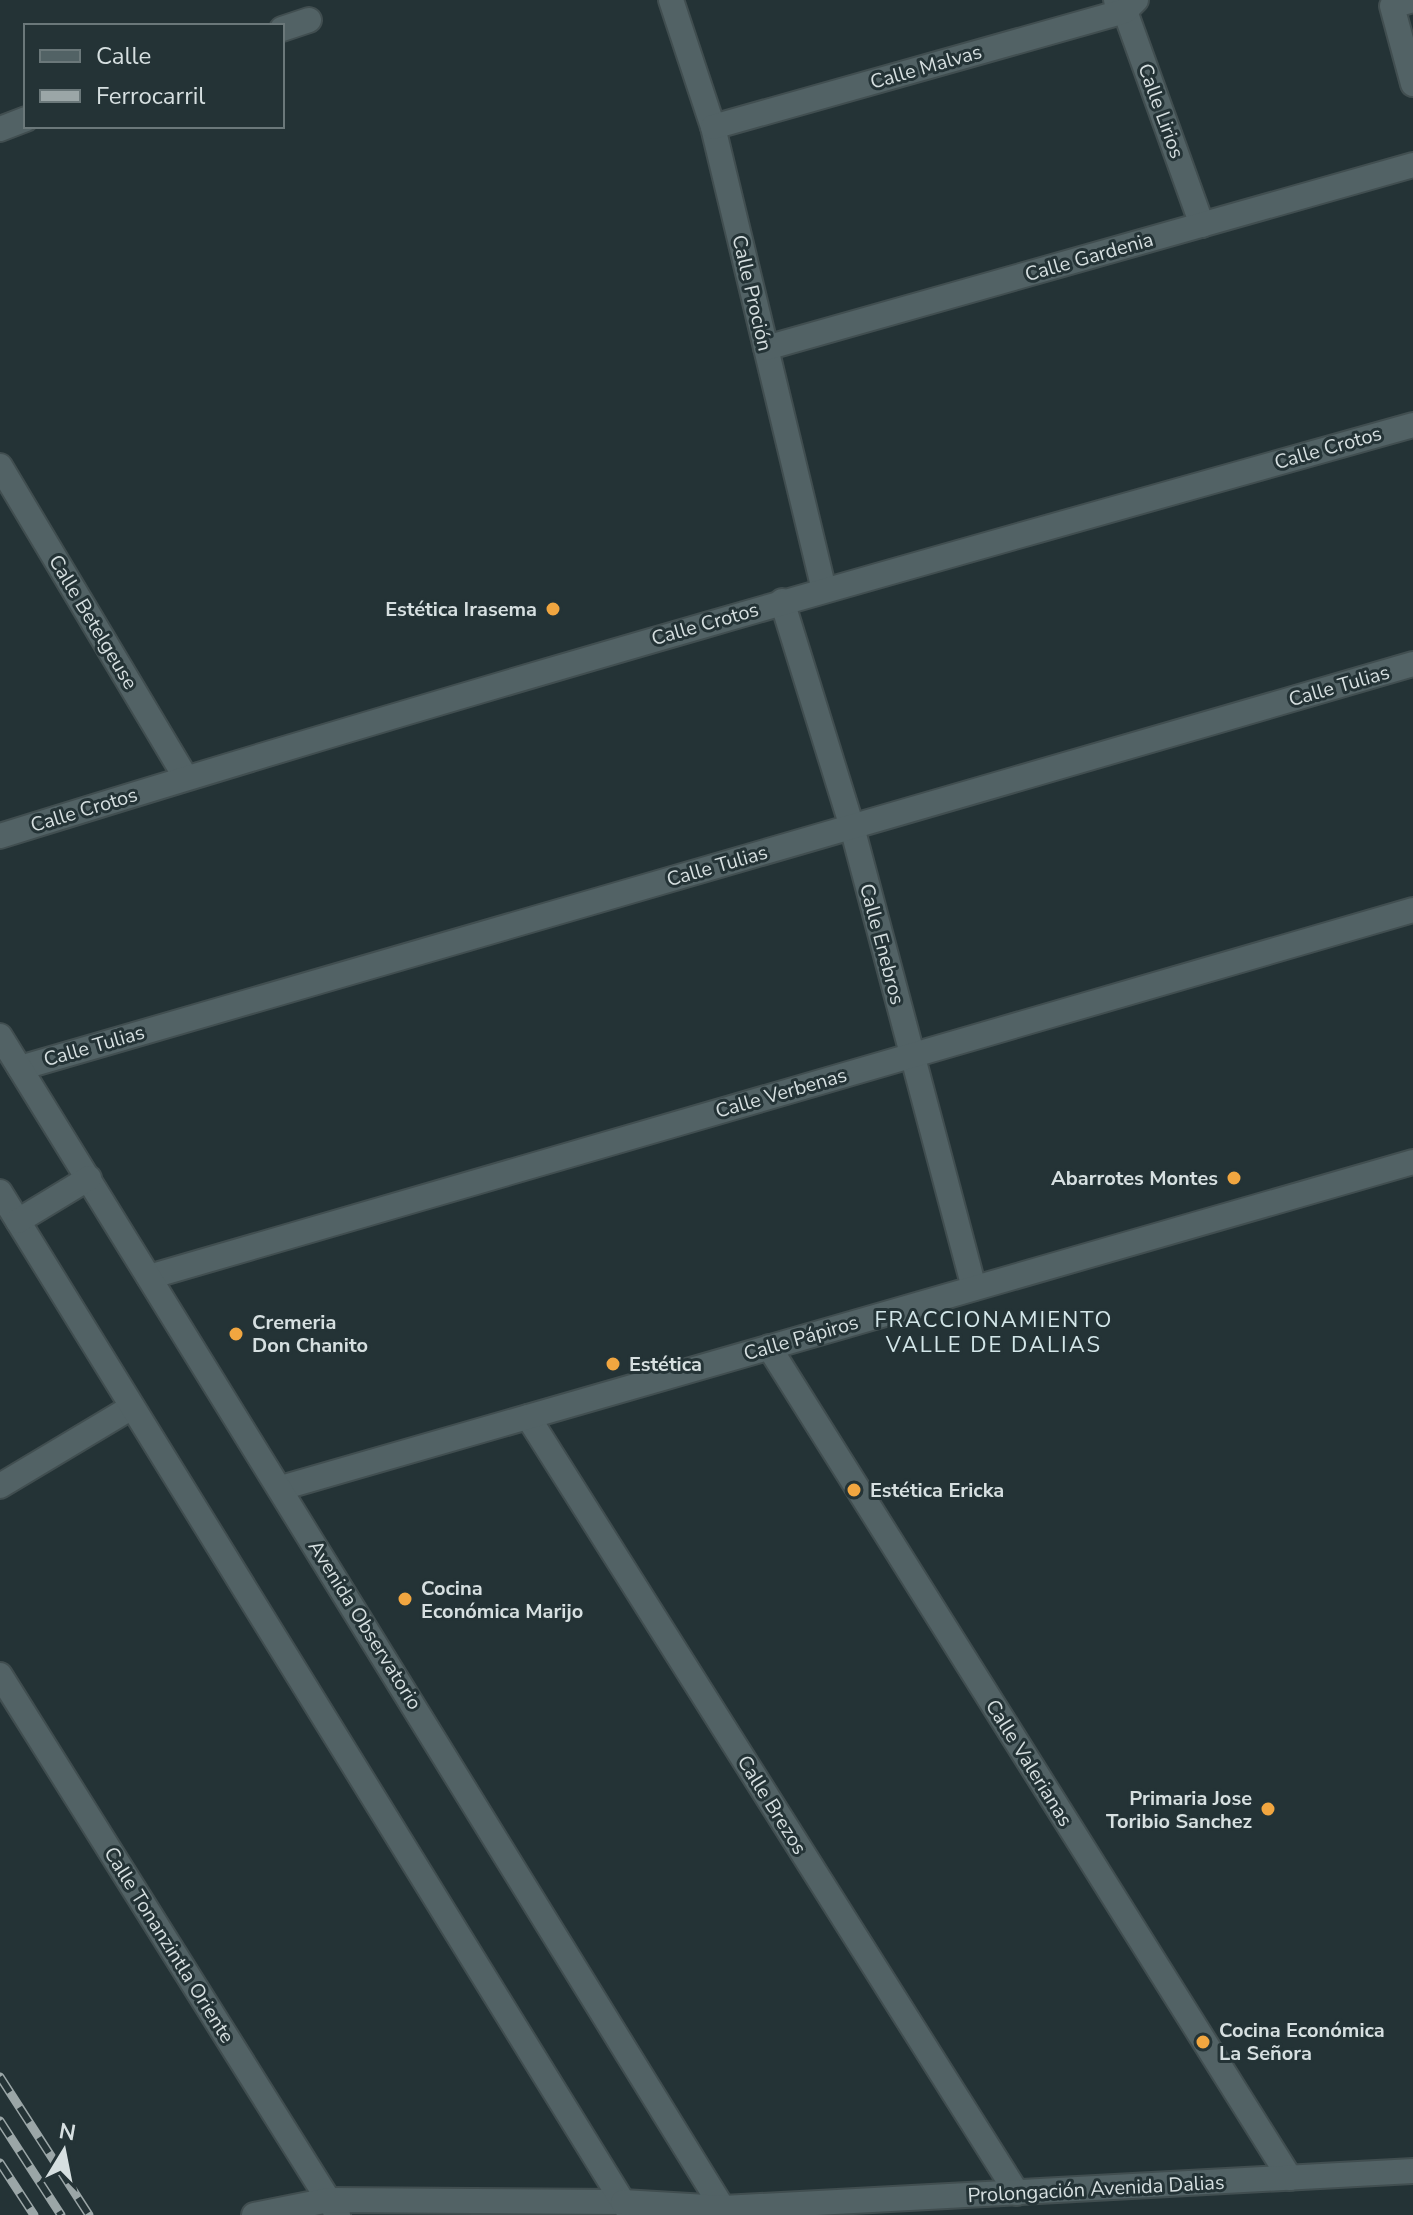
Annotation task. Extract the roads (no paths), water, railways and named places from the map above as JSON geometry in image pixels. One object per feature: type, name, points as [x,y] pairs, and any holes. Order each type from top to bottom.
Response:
[{"type":"street","name":"Calle Proción","points":[[671,0],[713,127],[824,590]]},
{"type":"street","points":[[1413,0],[1392,6],[1413,84]]},
{"type":"street","name":"Calle Malvas","points":[[713,127],[1126,4]]},
{"type":"street","name":"Calle Lirios","points":[[1126,4],[1202,225]]},
{"type":"street","points":[[284,28],[309,20]]},
{"type":"street","points":[[0,129],[24,120]]},
{"type":"street","name":"Calle Gardenia","points":[[766,348],[1413,165]]},
{"type":"street","name":"Calle Crotos","points":[[0,836],[782,601],[1413,425]]},
{"type":"street","name":"Calle Betelgeuse","points":[[0,466],[186,778]]},
{"type":"street","name":"Calle Enebros","points":[[782,601],[852,827],[974,1288]]},
{"type":"street","name":"Calle Tulias","points":[[20,1068],[1413,664]]},
{"type":"street","name":"Calle Verbenas","points":[[149,1277],[1413,910]]},
{"type":"street","name":"Avenida Observatorio","points":[[0,1036],[725,2212]]},
{"type":"street","name":"Calle Pápiros","points":[[281,1488],[1413,1162]]},
{"type":"street","points":[[18,1221],[89,1178]]},
{"type":"street","points":[[0,1192],[627,2209]]},
{"type":"street","name":"Calle Valerianas","points":[[769,1347],[1290,2178]]},
{"type":"street","points":[[0,1486],[132,1407]]},
{"type":"street","name":"Calle Brezos","points":[[528,1417],[1017,2193]]},
{"type":"street","name":"Calle Tonanzintla Oriente","points":[[0,1675],[334,2207]]},
{"type":"street","name":"Prolongación Avenida Dalias","points":[[254,2215],[334,2207],[725,2212],[1413,2171]]},
{"type":"railway","points":[[0,2077],[89,2215]]},
{"type":"railway","points":[[0,2121],[61,2215]]},
{"type":"railway","points":[[0,2163],[34,2215]]},
{"type":"place","name":"Estética Irasema","points":[[553,609]]},
{"type":"place","name":"Abarrotes Montes","points":[[1234,1178]]},
{"type":"place","name":"Cremeria Don Chanito","points":[[236,1334]]},
{"type":"place","name":"Estética","points":[[613,1364]]},
{"type":"place","name":"Estética Ericka","points":[[854,1490]]},
{"type":"place","name":"Cocina Económica Marijo","points":[[405,1599]]},
{"type":"place","name":"Primaria Jose Toribio Sanchez","points":[[1268,1809]]},
{"type":"place","name":"Cocina Económica La Señora","points":[[1203,2042]]},
{"type":"district","name":"FRACCIONAMIENTO VALLE DE DALIAS","points":[[994,1332]]}]
